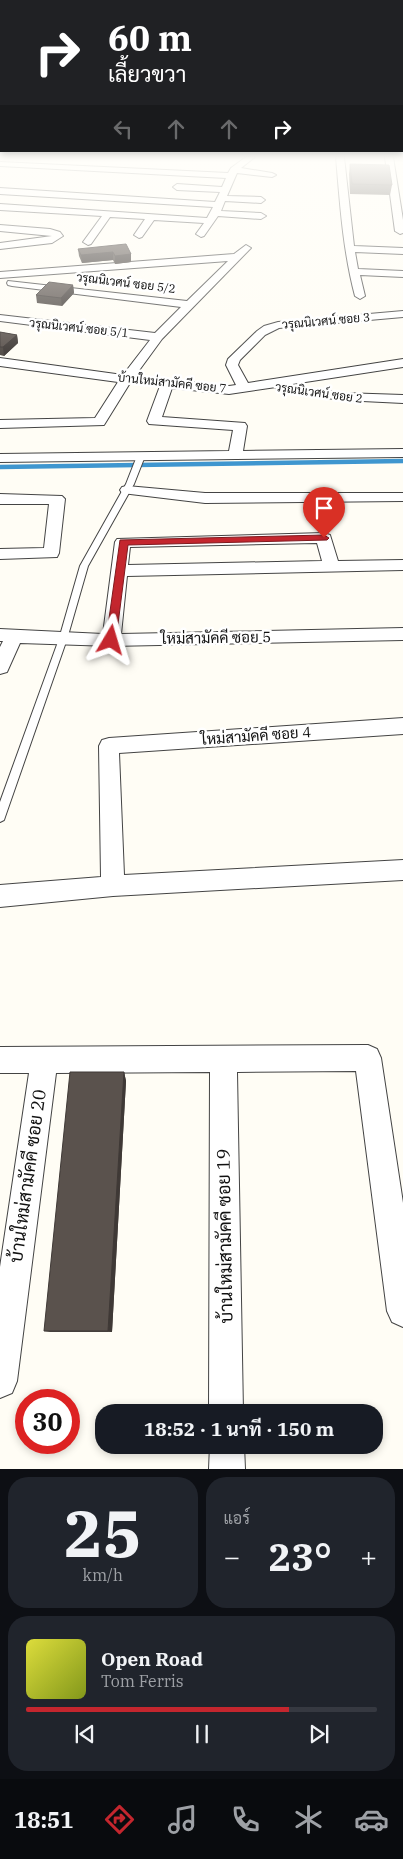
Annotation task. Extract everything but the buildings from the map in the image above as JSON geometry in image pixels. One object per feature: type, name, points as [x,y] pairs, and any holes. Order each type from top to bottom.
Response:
[{"type":"street","points":[[88,242],[100,226]]},
{"type":"street","points":[[139,235],[145,226]]},
{"type":"street","points":[[201,234],[206,226]]},
{"type":"street","points":[[347,226],[353,272],[360,296]]},
{"type":"street","points":[[399,226],[400,231]]},
{"type":"street","points":[[0,228],[50,232],[58,236],[52,240],[0,246]]},
{"type":"street","points":[[0,424],[99,422],[126,379],[158,337],[246,248]]},
{"type":"street","points":[[349,249],[403,251]]},
{"type":"street","points":[[0,275],[238,257]]},
{"type":"street","points":[[353,272],[403,274]]},
{"type":"street","name":"วรุณนิเวศน์ ซอย 5/2","points":[[0,282],[189,305]]},
{"type":"street","name":"วรุณนิเวศน์ ซอย 3","points":[[244,388],[232,365],[234,359],[268,328],[278,325],[403,314]]},
{"type":"street","name":"วรุณนิเวศน์ ซอย 5/1","points":[[0,318],[158,337]]},
{"type":"street","name":"บ้านใหม่สามัคคี ซอย 7","points":[[0,362],[215,390],[265,385],[403,363]]},
{"type":"street","points":[[167,384],[158,421],[240,426],[236,455]]},
{"type":"street","name":"วรุณนิเวศน์ ซอย 2","points":[[265,385],[323,396],[373,400],[403,399]]},
{"type":"street","points":[[0,458],[139,461],[236,455],[403,453]]},
{"type":"street","points":[[127,490],[205,498],[403,497]]},
{"type":"street","points":[[0,499],[57,499],[51,553],[0,554]]},
{"type":"street","points":[[111,640],[123,542],[324,538],[331,566]]},
{"type":"street","points":[[120,571],[403,565]]},
{"type":"street","name":"ใหม่สามัคคี ซอย 5","points":[[7,636],[111,640],[403,634]]},
{"type":"street","points":[[0,667],[7,636]]},
{"type":"street","name":"ใหม่สามัคคี ซอย 4","points":[[113,886],[109,746],[403,726]]},
{"type":"street","points":[[0,896],[113,886],[403,870]]},
{"type":"street","points":[[0,1060],[368,1058],[403,1311]]},
{"type":"street","name":"บ้านใหม่สามัคคี ซอย 19","points":[[223,1059],[226,1404]]},
{"type":"street","name":"บ้านใหม่สามัคคี ซอย 20","points":[[0,1381],[44,1060]]},
{"type":"street","points":[[227,1454],[227,1469]]},
{"type":"lane","points":[[0,817],[63,639],[84,566],[127,490],[139,461]]},
{"type":"waterway","points":[[0,467],[403,461]]},
{"type":"route","points":[[111,640],[123,542],[324,538]]}]
